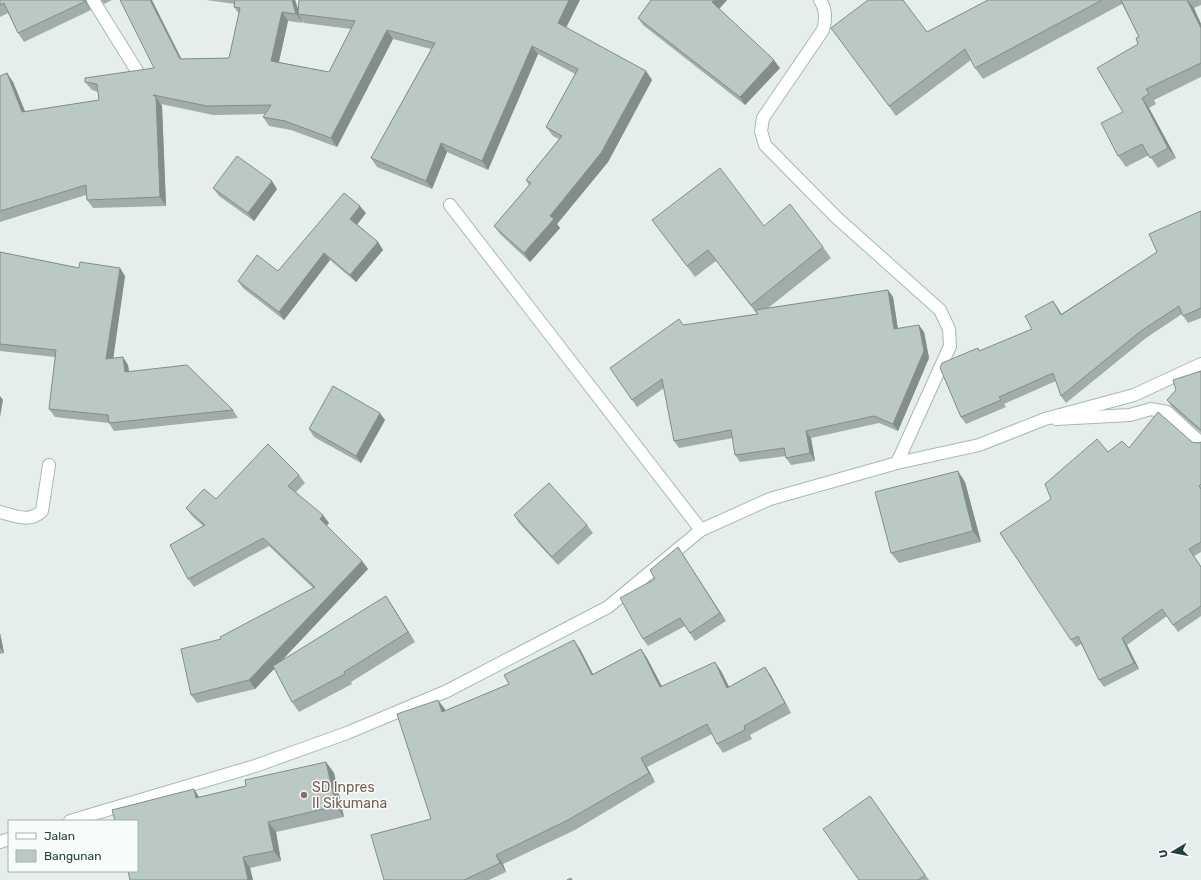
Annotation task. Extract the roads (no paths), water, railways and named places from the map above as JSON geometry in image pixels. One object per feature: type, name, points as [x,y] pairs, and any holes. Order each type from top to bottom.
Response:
[{"type":"street","points":[[93,0],[137,71]]},
{"type":"street","points":[[820,0],[823,4],[826,22],[823,30],[762,118],[761,131],[765,145],[837,218],[940,310],[949,329],[950,346],[897,463]]},
{"type":"street","points":[[450,205],[701,530]]},
{"type":"street","points":[[73,820],[255,766],[347,733],[447,690],[608,607],[701,530],[770,499],[897,463],[978,445],[1045,419],[1134,395],[1201,364]]},
{"type":"street","points":[[1045,419],[1130,415],[1151,409],[1167,412],[1201,443]]},
{"type":"street","points":[[0,512],[29,519],[37,516],[42,511],[49,465]]},
{"type":"place","name":"SD Inpres II Sikumana","points":[[304,795]]}]
